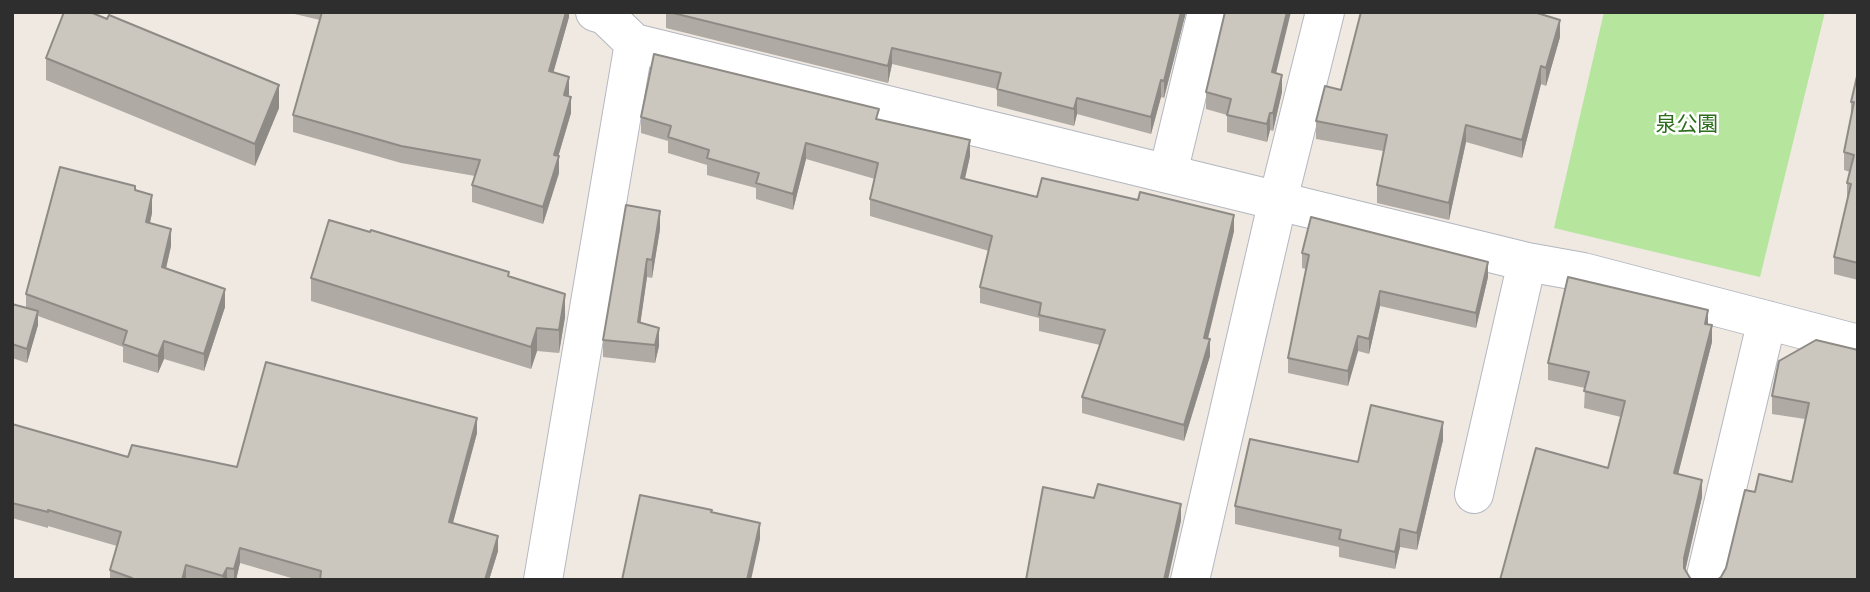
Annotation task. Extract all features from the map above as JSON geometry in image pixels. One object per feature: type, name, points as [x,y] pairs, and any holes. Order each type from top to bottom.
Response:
[{"type":"street","points":[[595,12],[605,15],[634,43],[1527,262],[1583,271],[1858,344]]},
{"type":"street","points":[[1168,173],[1206,12]]},
{"type":"street","points":[[1190,580],[1278,200],[1325,12]]},
{"type":"street","points":[[543,580],[634,43]]},
{"type":"street","points":[[1474,495],[1527,262]]},
{"type":"street","points":[[1705,580],[1767,320]]},
{"type":"green space","name":"泉公園","points":[[1604,12],[1825,12],[1760,277],[1554,228]]},
{"type":"building","points":[[64,12],[90,12],[107,19],[109,15],[279,85],[255,144],[46,58]]},
{"type":"building","points":[[322,12],[566,12],[549,71],[569,77],[564,95],[571,97],[554,155],[559,156],[543,207],[472,185],[480,160],[401,146],[293,115]]},
{"type":"building","points":[[669,12],[1181,12],[1164,81],[1161,80],[1151,117],[1077,98],[1074,109],[997,89],[1001,73],[892,48],[888,66]]},
{"type":"building","points":[[1225,12],[1287,12],[1272,72],[1282,75],[1273,113],[1270,113],[1267,124],[1227,115],[1231,99],[1206,92]]},
{"type":"building","points":[[1361,12],[1534,12],[1560,20],[1546,68],[1541,66],[1522,140],[1466,125],[1449,203],[1377,185],[1387,135],[1316,121],[1325,86],[1341,90]]},
{"type":"building","points":[[654,54],[879,109],[876,119],[970,140],[961,178],[1037,197],[1042,178],[1138,200],[1140,192],[1234,215],[1204,338],[1210,339],[1184,425],[1082,397],[1105,330],[1039,315],[1041,303],[980,287],[992,236],[870,199],[878,163],[806,143],[793,194],[756,183],[759,173],[707,158],[709,150],[668,137],[671,126],[641,117]]},
{"type":"building","points":[[1858,72],[1858,263],[1834,257],[1851,184],[1847,183],[1854,155],[1844,152]]},
{"type":"building","points":[[60,167],[135,186],[135,190],[152,195],[146,222],[171,229],[162,267],[225,289],[204,354],[164,341],[158,356],[123,344],[127,331],[26,294]]},
{"type":"building","points":[[626,205],[660,211],[652,260],[647,259],[638,322],[659,328],[655,345],[603,340]]},
{"type":"building","points":[[1311,217],[1488,262],[1476,313],[1380,291],[1369,339],[1358,336],[1348,371],[1288,358],[1309,255],[1302,253]]},
{"type":"building","points":[[329,220],[509,272],[508,276],[565,294],[559,330],[537,328],[531,347],[311,278]]},
{"type":"building","points":[[1568,277],[1708,310],[1705,324],[1712,325],[1674,473],[1702,480],[1684,558],[1684,568],[1692,580],[1500,580],[1536,448],[1608,468],[1625,401],[1584,391],[1589,372],[1548,363]]},
{"type":"building","points":[[12,304],[38,311],[27,349],[12,344]]},
{"type":"building","points":[[1816,340],[1858,350],[1858,580],[1717,580],[1726,568],[1745,490],[1755,492],[1759,474],[1792,482],[1809,403],[1772,396],[1779,361]]},
{"type":"building","points":[[266,362],[477,418],[449,522],[498,536],[485,580],[320,580],[321,571],[240,548],[234,569],[227,568],[223,576],[186,565],[182,580],[131,580],[132,578],[110,570],[121,532],[48,510],[12,503],[12,424],[128,457],[132,445],[237,467]]},
{"type":"building","points":[[1371,405],[1443,422],[1417,533],[1400,529],[1395,552],[1339,539],[1341,530],[1235,506],[1250,439],[1358,462]]},
{"type":"building","points":[[1098,484],[1181,504],[1164,580],[1026,580],[1043,487],[1094,498]]},
{"type":"building","points":[[640,495],[760,523],[747,580],[622,580]]}]
